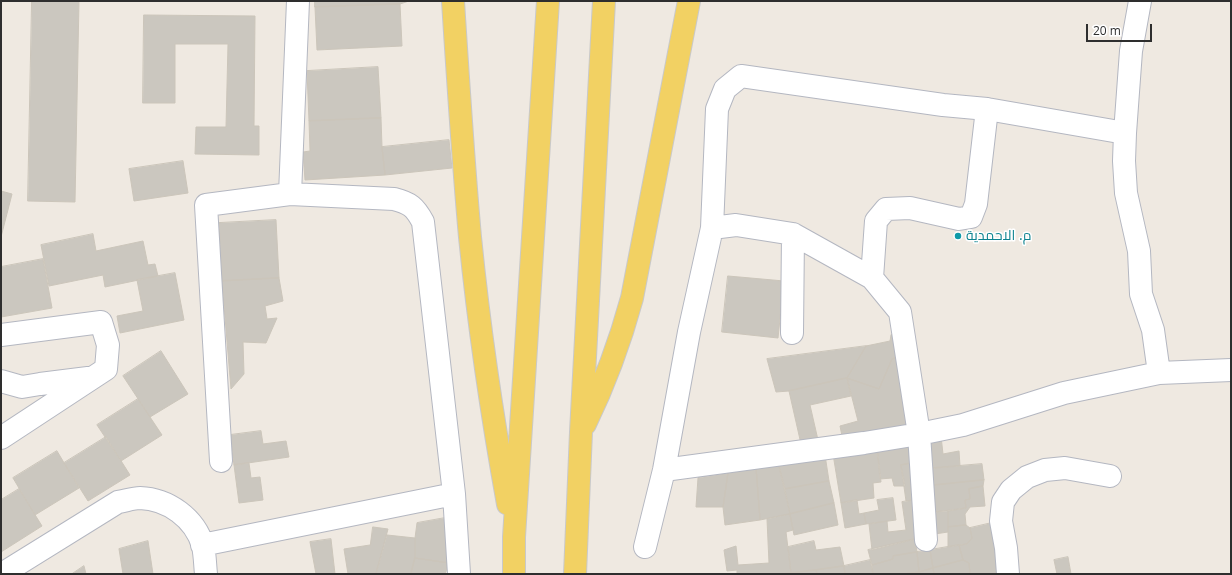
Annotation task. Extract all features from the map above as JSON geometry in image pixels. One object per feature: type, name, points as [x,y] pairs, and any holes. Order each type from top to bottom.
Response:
[{"type":"main road","points":[[453,1],[470,237],[488,388],[514,537]]},
{"type":"main road","points":[[514,574],[514,537],[548,1]]},
{"type":"main road","points":[[575,574],[604,1]]},
{"type":"main road","points":[[581,432],[597,400],[611,366],[623,332],[632,298],[689,1]]},
{"type":"street","points":[[290,194],[298,1]]},
{"type":"street","points":[[1140,1],[1131,50],[1124,161],[1126,193],[1139,251],[1141,294],[1153,330],[1159,374]]},
{"type":"street","points":[[645,547],[664,470],[689,332],[712,228],[717,109],[725,89],[741,76],[944,105],[987,109],[1125,133]]},
{"type":"street","points":[[872,278],[876,220],[886,209],[910,208],[958,219],[971,217],[976,204],[987,109]]},
{"type":"street","points":[[221,462],[206,205],[290,194],[394,199],[407,202],[417,210],[423,222],[454,494],[459,574]]},
{"type":"street","points":[[712,228],[736,225],[793,234],[872,278],[900,312],[919,434],[926,540]]},
{"type":"street","points":[[792,333],[793,234]]},
{"type":"street","points":[[1,336],[101,322],[108,345],[106,369],[1,438]]},
{"type":"street","points":[[664,470],[864,443],[919,434],[964,425],[1064,393],[1159,374],[1231,370]]},
{"type":"street","points":[[1,380],[22,387],[92,378]]},
{"type":"street","points":[[1008,574],[1006,548],[1001,521],[1003,502],[1011,490],[1027,477],[1045,470],[1065,468],[1110,476]]},
{"type":"street","points":[[202,545],[454,494]]},
{"type":"street","points":[[2,574],[118,502],[139,498],[160,501],[179,511],[193,526],[202,545],[206,574]]},
{"type":"building","points":[[32,1],[79,1],[75,202],[28,201]]},
{"type":"building","points":[[315,1],[409,1],[400,4],[315,7]]},
{"type":"building","points":[[400,4],[402,46],[317,50],[315,7]]},
{"type":"building","points":[[144,15],[255,16],[254,126],[259,126],[259,155],[195,154],[196,127],[226,127],[228,44],[175,44],[175,103],[143,103]]},
{"type":"building","points":[[378,67],[381,118],[309,121],[307,71]]},
{"type":"building","points":[[381,118],[385,175],[305,180],[303,152],[310,151],[309,121]]},
{"type":"building","points":[[449,140],[452,168],[385,175],[382,147]]},
{"type":"building","points":[[183,161],[188,193],[134,201],[129,169]]},
{"type":"building","points":[[1,191],[12,194],[1,237]]},
{"type":"building","points":[[276,220],[279,278],[222,281],[219,223]]},
{"type":"building","points":[[93,234],[96,251],[143,241],[148,265],[155,264],[158,276],[105,287],[103,275],[49,286],[41,245]]},
{"type":"building","points":[[43,259],[52,308],[1,317],[1,267]]},
{"type":"building","points":[[175,273],[184,320],[120,333],[117,316],[143,311],[137,280]]},
{"type":"building","points":[[728,276],[784,281],[778,338],[722,332]]},
{"type":"building","points":[[279,278],[283,301],[265,306],[267,319],[277,318],[266,343],[243,342],[244,374],[231,389],[222,281]]},
{"type":"building","points":[[900,334],[902,356],[892,359],[879,389],[847,378],[866,346],[890,341],[891,335]]},
{"type":"building","points":[[866,346],[847,378],[789,391],[776,392],[767,359]]},
{"type":"building","points":[[161,351],[188,394],[150,417],[123,376]]},
{"type":"building","points":[[902,356],[913,426],[843,441],[840,426],[858,421],[847,378],[879,389],[892,359]]},
{"type":"building","points":[[847,378],[851,396],[810,405],[818,440],[801,444],[789,391]]},
{"type":"building","points":[[138,399],[162,435],[121,461],[97,425]]},
{"type":"building","points":[[261,431],[263,444],[286,441],[289,457],[234,465],[230,435]]},
{"type":"building","points":[[941,436],[943,454],[959,451],[960,466],[923,469],[922,439]]},
{"type":"building","points":[[106,437],[130,475],[88,501],[64,463]]},
{"type":"building","points":[[917,443],[918,462],[901,465],[905,486],[894,486],[892,478],[880,479],[877,447]]},
{"type":"building","points":[[877,447],[881,482],[873,483],[874,498],[841,503],[833,454]]},
{"type":"building","points":[[57,451],[79,488],[35,515],[13,478]]},
{"type":"building","points":[[825,455],[829,481],[785,489],[778,462]]},
{"type":"building","points":[[778,462],[790,514],[760,520],[756,467]]},
{"type":"building","points":[[918,462],[921,499],[906,501],[901,465]]},
{"type":"building","points":[[249,463],[251,478],[260,477],[263,500],[239,503],[234,465]]},
{"type":"building","points":[[982,464],[984,480],[925,486],[923,469]]},
{"type":"building","points":[[756,467],[760,520],[725,525],[723,507],[728,473]]},
{"type":"building","points":[[728,473],[723,507],[696,507],[698,478]]},
{"type":"building","points":[[984,480],[983,486],[969,489],[970,499],[965,500],[966,508],[927,513],[925,486]]},
{"type":"building","points":[[829,481],[834,503],[790,514],[785,489]]},
{"type":"building","points":[[983,486],[985,506],[970,507],[965,514],[966,525],[948,527],[948,511],[966,508],[965,500],[970,499],[969,489]]},
{"type":"building","points":[[19,489],[42,526],[1,552],[1,500]]},
{"type":"building","points":[[893,498],[896,520],[866,524],[864,513],[879,510],[877,500]]},
{"type":"building","points":[[921,499],[923,537],[872,550],[869,524],[887,521],[888,532],[906,530],[902,502]]},
{"type":"building","points":[[857,500],[859,514],[864,513],[866,524],[845,528],[841,503]]},
{"type":"building","points":[[834,503],[838,525],[794,535],[790,514]]},
{"type":"building","points":[[948,511],[948,532],[928,535],[927,513]]},
{"type":"building","points":[[790,514],[793,530],[786,532],[791,573],[737,574],[737,570],[727,571],[724,550],[736,546],[738,565],[769,563],[767,519]]},
{"type":"building","points":[[456,516],[449,563],[415,558],[417,523]]},
{"type":"building","points":[[996,522],[1006,574],[970,574],[969,563],[963,560],[959,545],[967,544],[972,538],[970,528]]},
{"type":"building","points":[[966,525],[970,528],[972,538],[967,544],[948,547],[948,527]]},
{"type":"building","points":[[373,527],[388,529],[376,574],[348,574],[344,549],[370,545]]},
{"type":"building","points":[[387,535],[415,538],[415,558],[411,574],[376,574]]},
{"type":"building","points":[[331,539],[335,574],[316,574],[310,542]]},
{"type":"building","points":[[915,539],[917,552],[893,556],[893,559],[872,565],[868,550]]},
{"type":"building","points":[[148,541],[153,574],[123,574],[119,549]]},
{"type":"building","points":[[814,541],[816,550],[840,547],[844,566],[791,573],[788,547]]},
{"type":"building","points":[[959,545],[963,560],[933,568],[930,550]]},
{"type":"building","points":[[930,550],[933,568],[919,572],[917,552]]},
{"type":"building","points":[[917,552],[919,572],[903,574],[873,574],[872,565],[893,559],[893,556]]},
{"type":"building","points":[[1068,557],[1071,574],[1057,574],[1054,560]]},
{"type":"building","points":[[415,558],[449,563],[445,574],[411,574]]},
{"type":"building","points":[[870,560],[873,574],[845,574],[844,566]]},
{"type":"building","points":[[963,560],[969,563],[970,574],[934,574],[933,568]]},
{"type":"building","points":[[84,566],[86,574],[72,574]]},
{"type":"building","points":[[844,566],[845,574],[817,574],[816,570]]},
{"type":"building","points":[[933,568],[934,574],[903,574],[919,572]]},
{"type":"building","points":[[816,570],[817,574],[791,574],[791,573]]},
{"type":"place","name":"م. الاحمدية","points":[[958,236]]}]
